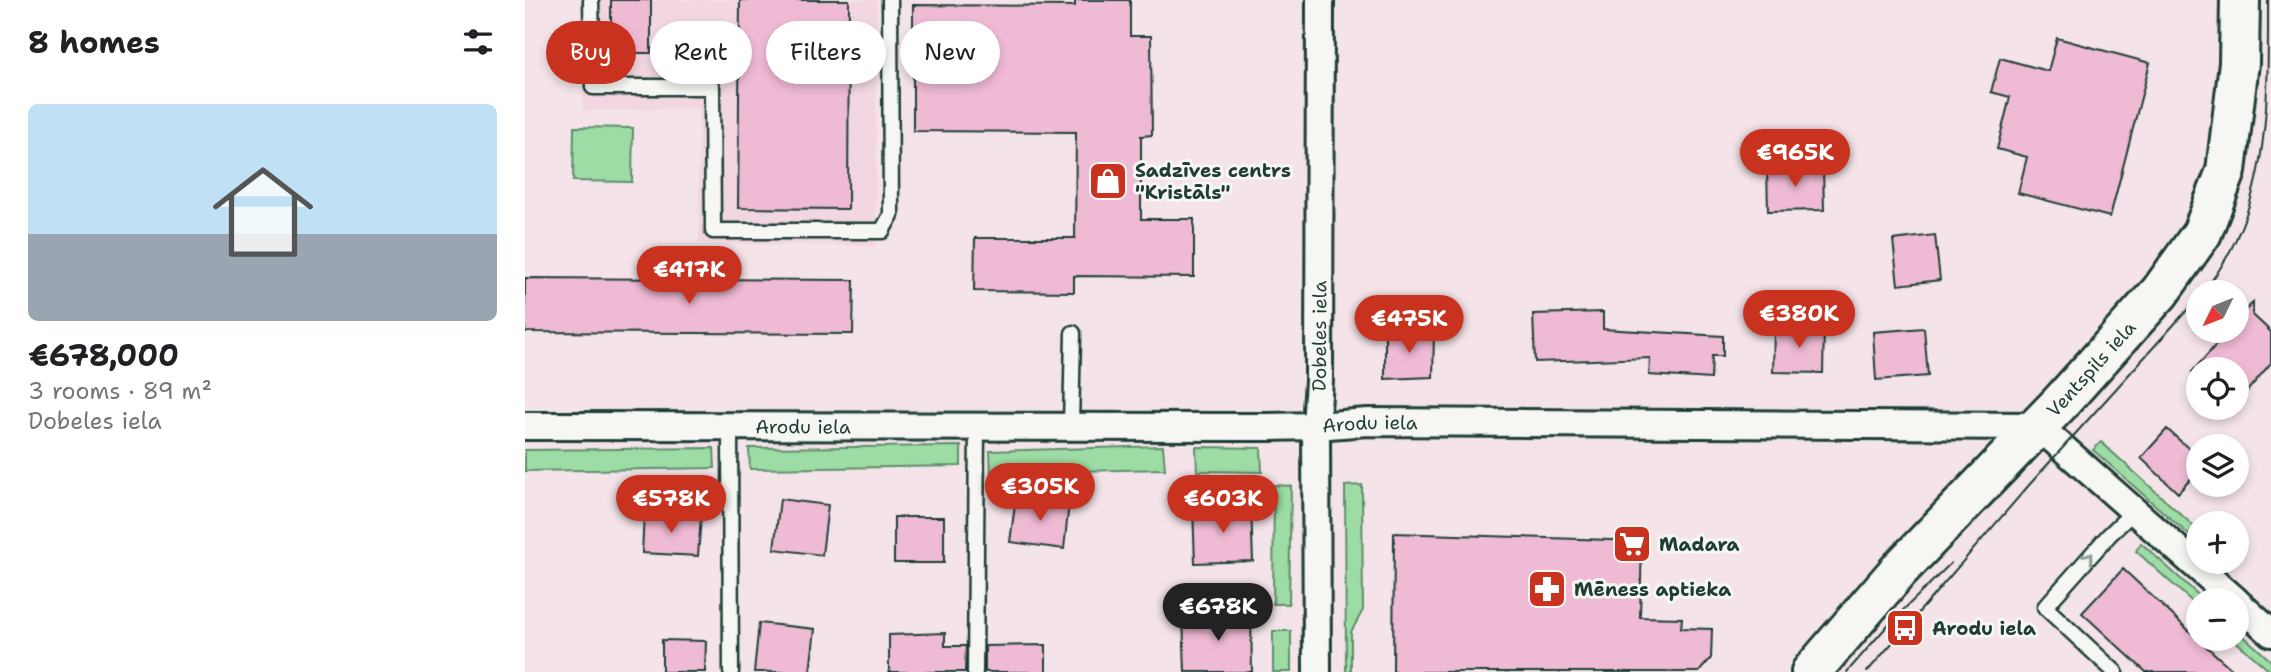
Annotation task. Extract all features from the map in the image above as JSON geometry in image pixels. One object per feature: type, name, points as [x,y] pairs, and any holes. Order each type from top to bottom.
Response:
[{"type":"street","name":"Dobeles iela","points":[[1317,672],[1320,0]]},
{"type":"street","name":"Ventspils iela","points":[[1811,672],[1899,570],[2038,426],[2160,292],[2202,233],[2226,171],[2239,64],[2240,0]]},
{"type":"street","name":"Arodu iela","points":[[525,426],[1316,426],[1368,422],[2038,426]]},
{"type":"street","points":[[2038,426],[2221,588]]},
{"type":"street","points":[[2249,613],[2271,633]]},
{"type":"lane","points":[[591,0],[593,87],[712,87],[713,231],[882,231],[891,215],[890,0]]},
{"type":"lane","points":[[1071,427],[1073,333]]},
{"type":"lane","points":[[975,672],[977,427]]},
{"type":"lane","points":[[730,428],[731,672]]},
{"type":"lane","points":[[2115,672],[2045,607],[2134,510]]},
{"type":"shaded area","points":[[581,0],[877,0],[877,21],[766,21],[766,84],[877,84],[876,246],[699,244],[698,108],[583,111],[583,84],[636,84],[636,21],[581,21]]},
{"type":"green space","points":[[574,127],[633,128],[632,182],[573,181]]},
{"type":"green space","points":[[2101,442],[2186,519],[2186,532],[2093,450]]},
{"type":"green space","points":[[961,446],[961,466],[750,469],[749,448]]},
{"type":"green space","points":[[1163,446],[1165,469],[991,473],[990,451]]},
{"type":"green space","points":[[1196,447],[1261,448],[1262,472],[1197,471]]},
{"type":"green space","points":[[714,448],[715,468],[525,471],[525,450]]},
{"type":"green space","points":[[1274,485],[1291,486],[1289,604],[1273,604]]},
{"type":"green space","points":[[1362,485],[1363,610],[1351,632],[1351,672],[1346,672],[1345,486]]},
{"type":"green space","points":[[2141,543],[2191,588],[2186,588],[2186,596],[2136,551]]},
{"type":"green space","points":[[1273,631],[1291,631],[1291,672],[1273,672]]},
{"type":"green space","points":[[2249,641],[2271,661],[2271,672],[2247,651],[2249,651]]},
{"type":"building","points":[[611,0],[651,0],[650,53],[636,53],[636,21],[611,21]]},
{"type":"building","points":[[740,0],[849,0],[849,21],[766,21],[766,84],[849,84],[848,209],[738,208],[739,84],[752,84],[752,21],[740,21]]},
{"type":"building","points":[[1075,0],[1130,0],[1130,36],[1151,36],[1152,135],[1141,136],[1141,219],[1194,219],[1194,277],[1074,276],[1074,292],[974,291],[975,238],[1075,238],[1076,132],[913,131],[913,84],[1000,84],[1000,21],[913,21],[913,5],[1075,6]]},
{"type":"building","points":[[2057,38],[2150,63],[2110,217],[2018,193],[2027,157],[1997,149],[2010,97],[1991,92],[2000,58],[2048,71]]},
{"type":"building","points":[[1823,167],[1824,210],[1768,211],[1767,168]]},
{"type":"building","points":[[1935,235],[1940,280],[1898,285],[1893,240]]},
{"type":"building","points":[[525,278],[854,280],[853,334],[525,332]]},
{"type":"building","points":[[2253,302],[2253,315],[2271,332],[2271,363],[2249,389],[2249,357],[2205,357],[2217,343],[2249,343],[2249,307]]},
{"type":"building","points":[[1603,312],[1603,329],[1723,336],[1723,356],[1712,356],[1711,379],[1649,375],[1650,358],[1535,362],[1533,314]]},
{"type":"building","points":[[1774,327],[1824,328],[1823,373],[1773,372]]},
{"type":"building","points":[[1924,328],[1928,376],[1876,380],[1873,332]]},
{"type":"building","points":[[1385,332],[1434,334],[1433,377],[1385,379]]},
{"type":"building","points":[[2167,429],[2186,446],[2186,484],[2178,493],[2141,458]]},
{"type":"building","points":[[1016,497],[1069,503],[1064,549],[1010,542]]},
{"type":"building","points":[[780,499],[828,505],[822,555],[774,549]]},
{"type":"building","points":[[1251,506],[1253,561],[1195,563],[1193,508]]},
{"type":"building","points":[[644,514],[701,517],[698,556],[642,553]]},
{"type":"building","points":[[894,517],[944,517],[944,563],[894,563]]},
{"type":"building","points":[[1394,533],[1642,541],[1640,617],[1682,618],[1681,628],[1712,629],[1711,658],[1699,672],[1393,672]]},
{"type":"building","points":[[2123,569],[2186,628],[2186,651],[2211,651],[2235,672],[2146,672],[2082,613]]},
{"type":"building","points":[[1251,614],[1252,672],[1185,672],[1183,616]]},
{"type":"building","points":[[759,623],[815,629],[810,672],[754,672]]},
{"type":"building","points":[[945,633],[945,646],[966,646],[965,672],[889,672],[889,635]]},
{"type":"building","points":[[662,640],[706,641],[705,672],[662,672]]},
{"type":"building","points":[[1046,645],[1046,672],[985,672],[985,646]]},
{"type":"tram line","points":[[2211,280],[2242,226],[2261,154],[2267,78],[2268,0]]},
{"type":"tram line","points":[[1867,672],[2030,484],[2186,311]]},
{"type":"tram line","points":[[1847,672],[1888,625],[1951,563]]},
{"type":"place","name":"Sadzīves centrs \"Kristāls\"","points":[[1108,181]]},
{"type":"place","name":"Madara","points":[[1632,544]]},
{"type":"place","name":"Mēness aptieka","points":[[1547,589]]},
{"type":"place","name":"Arodu iela","points":[[1905,628]]}]
